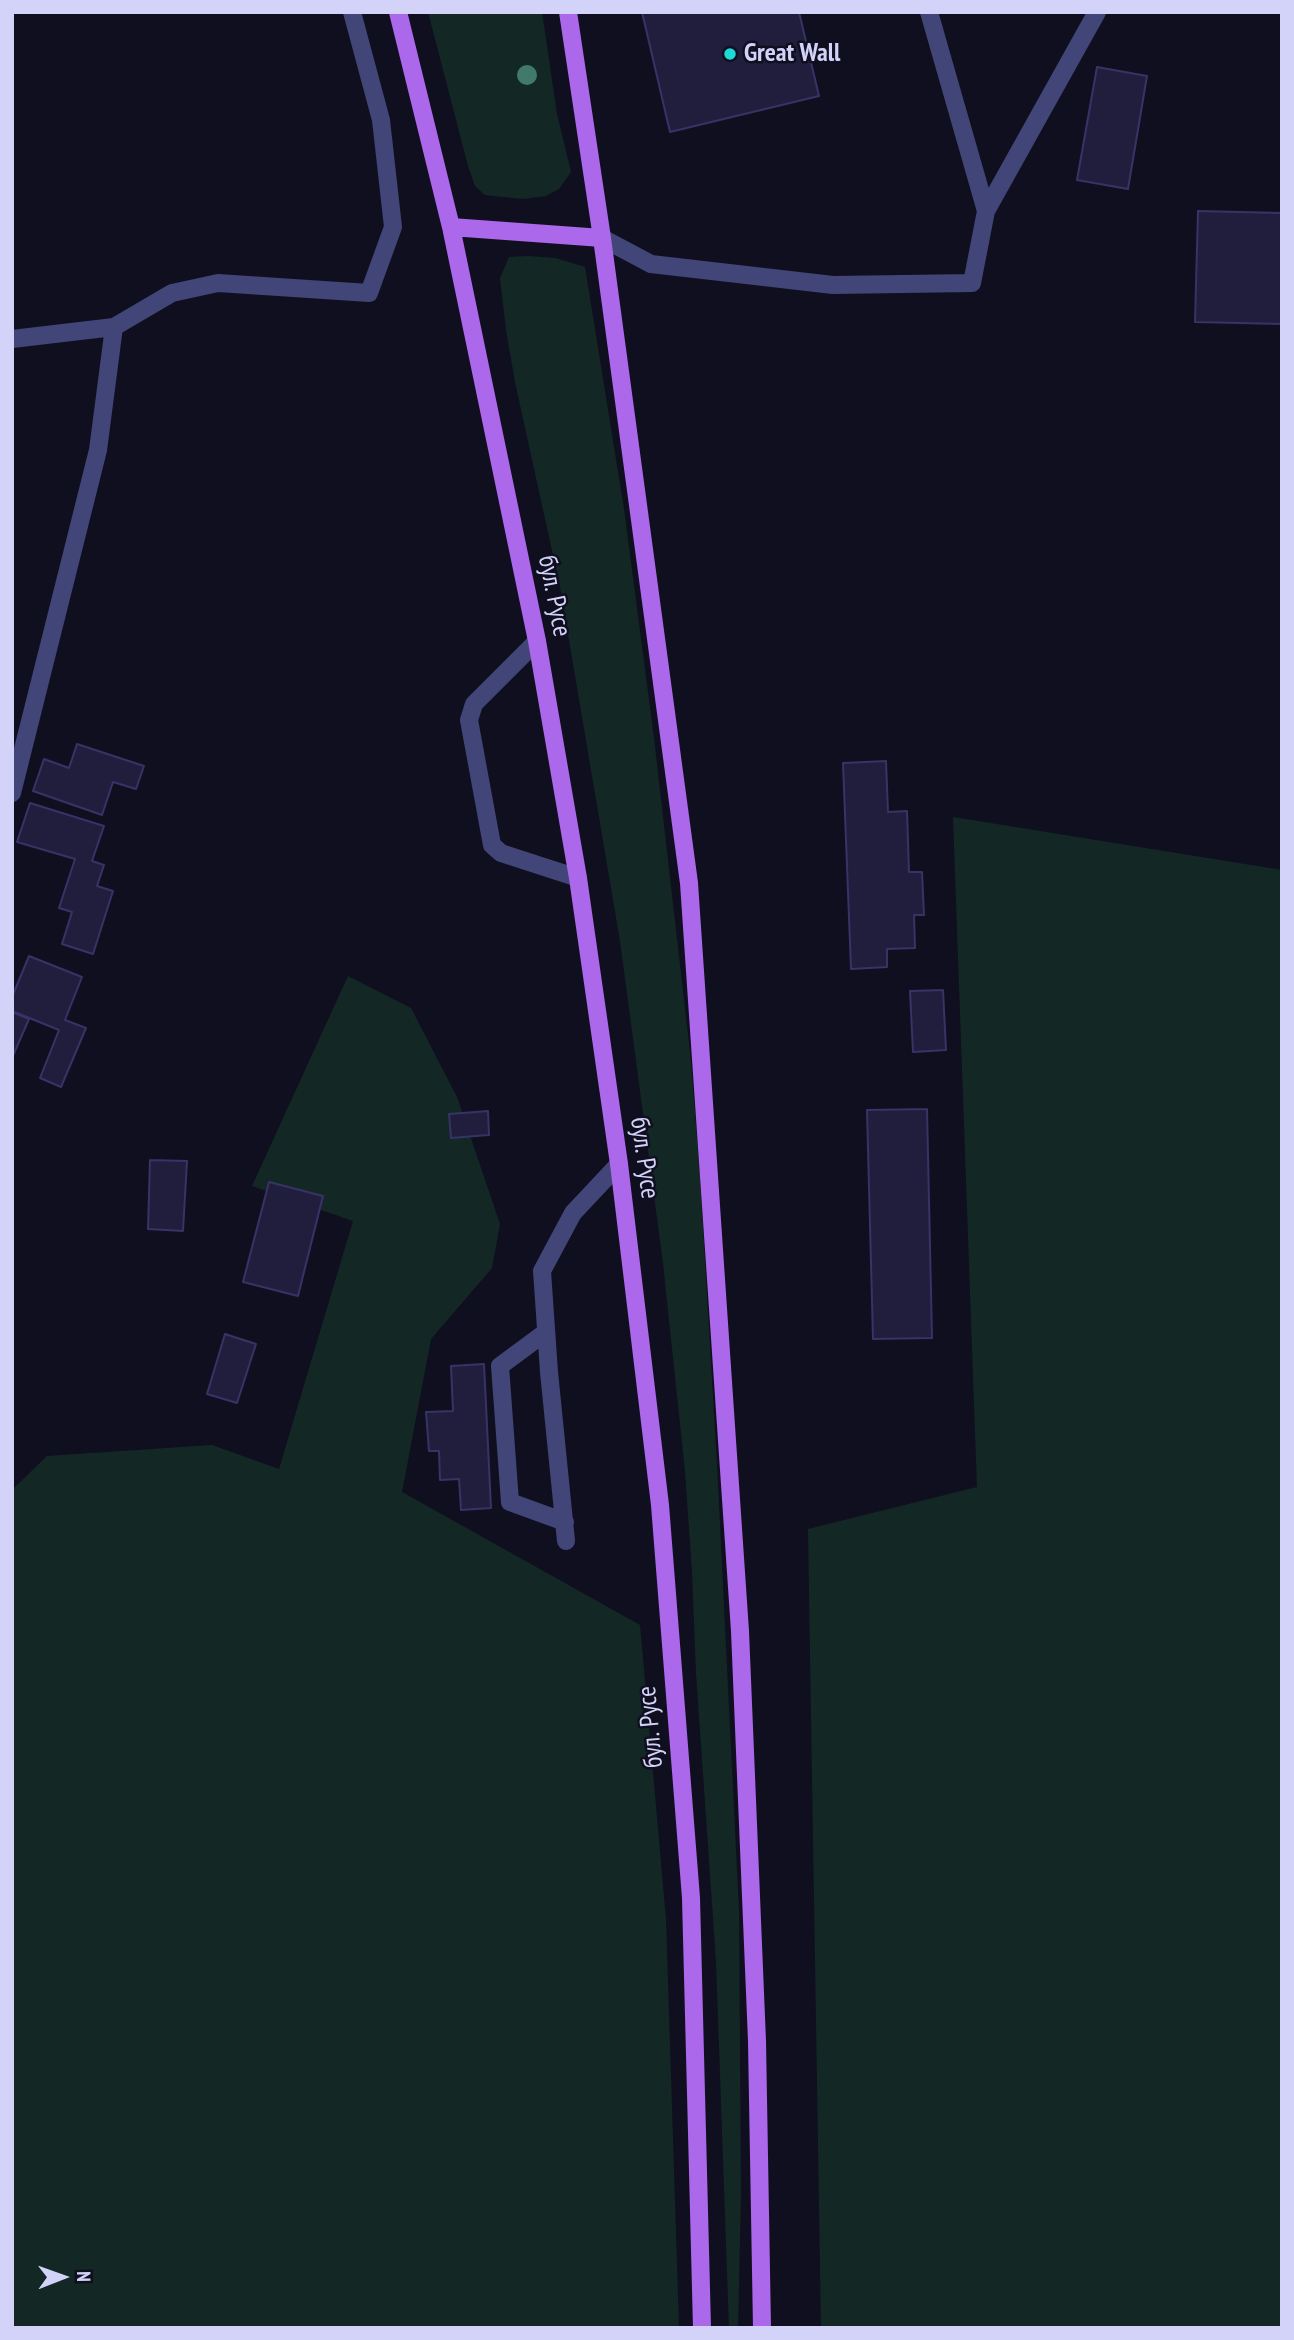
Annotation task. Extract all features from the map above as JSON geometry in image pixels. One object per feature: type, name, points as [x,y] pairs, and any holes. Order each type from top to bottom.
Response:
[{"type":"main road","name":"бул. Русе","points":[[398,12],[452,228],[537,641],[578,878],[619,1164],[660,1505],[691,1898],[702,2328]]},
{"type":"main road","points":[[568,12],[602,238],[689,883],[740,1644],[757,2041],[762,2328]]},
{"type":"main road","points":[[452,228],[602,238]]},
{"type":"street","points":[[12,339],[114,327],[172,293],[218,283],[369,293],[393,228],[381,120],[352,12]]},
{"type":"street","points":[[929,12],[986,211]]},
{"type":"street","points":[[602,238],[651,264],[833,285],[972,283],[986,211],[1097,12]]},
{"type":"street","points":[[12,793],[98,450],[114,327]]},
{"type":"street","points":[[537,641],[474,704],[469,720],[492,845],[501,853],[578,878]]},
{"type":"street","points":[[566,1541],[542,1271],[573,1213],[619,1164]]},
{"type":"street","points":[[546,1332],[500,1366],[510,1502],[565,1522]]},
{"type":"green space","points":[[428,12],[542,12],[557,114],[571,172],[559,189],[546,196],[523,199],[485,195],[475,186]]},
{"type":"green space","points":[[509,257],[555,258],[585,267],[624,509],[654,738],[691,1061],[717,1464],[739,1911],[741,2194],[738,2328],[729,2328],[716,1961],[685,1471],[663,1263],[620,941],[560,587],[506,330],[500,278]]},
{"type":"green space","points":[[953,817],[1282,870],[1282,2328],[821,2328],[808,1529],[977,1487]]},
{"type":"green space","points":[[348,976],[411,1008],[457,1097],[500,1224],[492,1268],[431,1339],[402,1492],[640,1625],[666,1920],[679,2328],[12,2328],[12,1490],[47,1456],[212,1445],[279,1469],[353,1221],[252,1186]]},
{"type":"building","name":"Great Wall","points":[[642,12],[799,12],[819,96],[670,132]]},
{"type":"building","points":[[1097,67],[1147,76],[1128,189],[1077,180]]},
{"type":"building","points":[[1198,211],[1282,213],[1282,324],[1195,322]]},
{"type":"building","points":[[77,744],[144,766],[136,789],[113,782],[102,815],[33,791],[44,759],[69,768]]},
{"type":"building","points":[[886,761],[888,812],[907,811],[909,872],[922,872],[924,915],[914,915],[915,948],[887,949],[887,967],[851,969],[843,763]]},
{"type":"building","points":[[30,803],[104,826],[92,861],[104,865],[97,886],[113,891],[93,954],[62,944],[72,912],[59,908],[75,859],[17,842]]},
{"type":"building","points":[[29,956],[82,977],[65,1020],[86,1028],[61,1087],[40,1078],[59,1030],[12,1011],[12,997]]},
{"type":"building","points":[[943,990],[946,1050],[913,1052],[910,991]]},
{"type":"building","points":[[12,1012],[29,1019],[12,1058]]},
{"type":"building","points":[[927,1109],[932,1338],[873,1339],[867,1110]]},
{"type":"building","points":[[488,1111],[489,1135],[451,1138],[449,1114]]},
{"type":"building","points":[[150,1160],[187,1161],[183,1231],[148,1229]]},
{"type":"building","points":[[269,1182],[323,1196],[298,1296],[243,1282]]},
{"type":"building","points":[[225,1334],[256,1344],[237,1403],[207,1394]]},
{"type":"building","points":[[484,1364],[491,1508],[461,1510],[459,1479],[440,1480],[439,1451],[429,1451],[426,1412],[453,1411],[451,1366]]},
{"type":"place","name":"Great Wall","points":[[730,54]]}]
